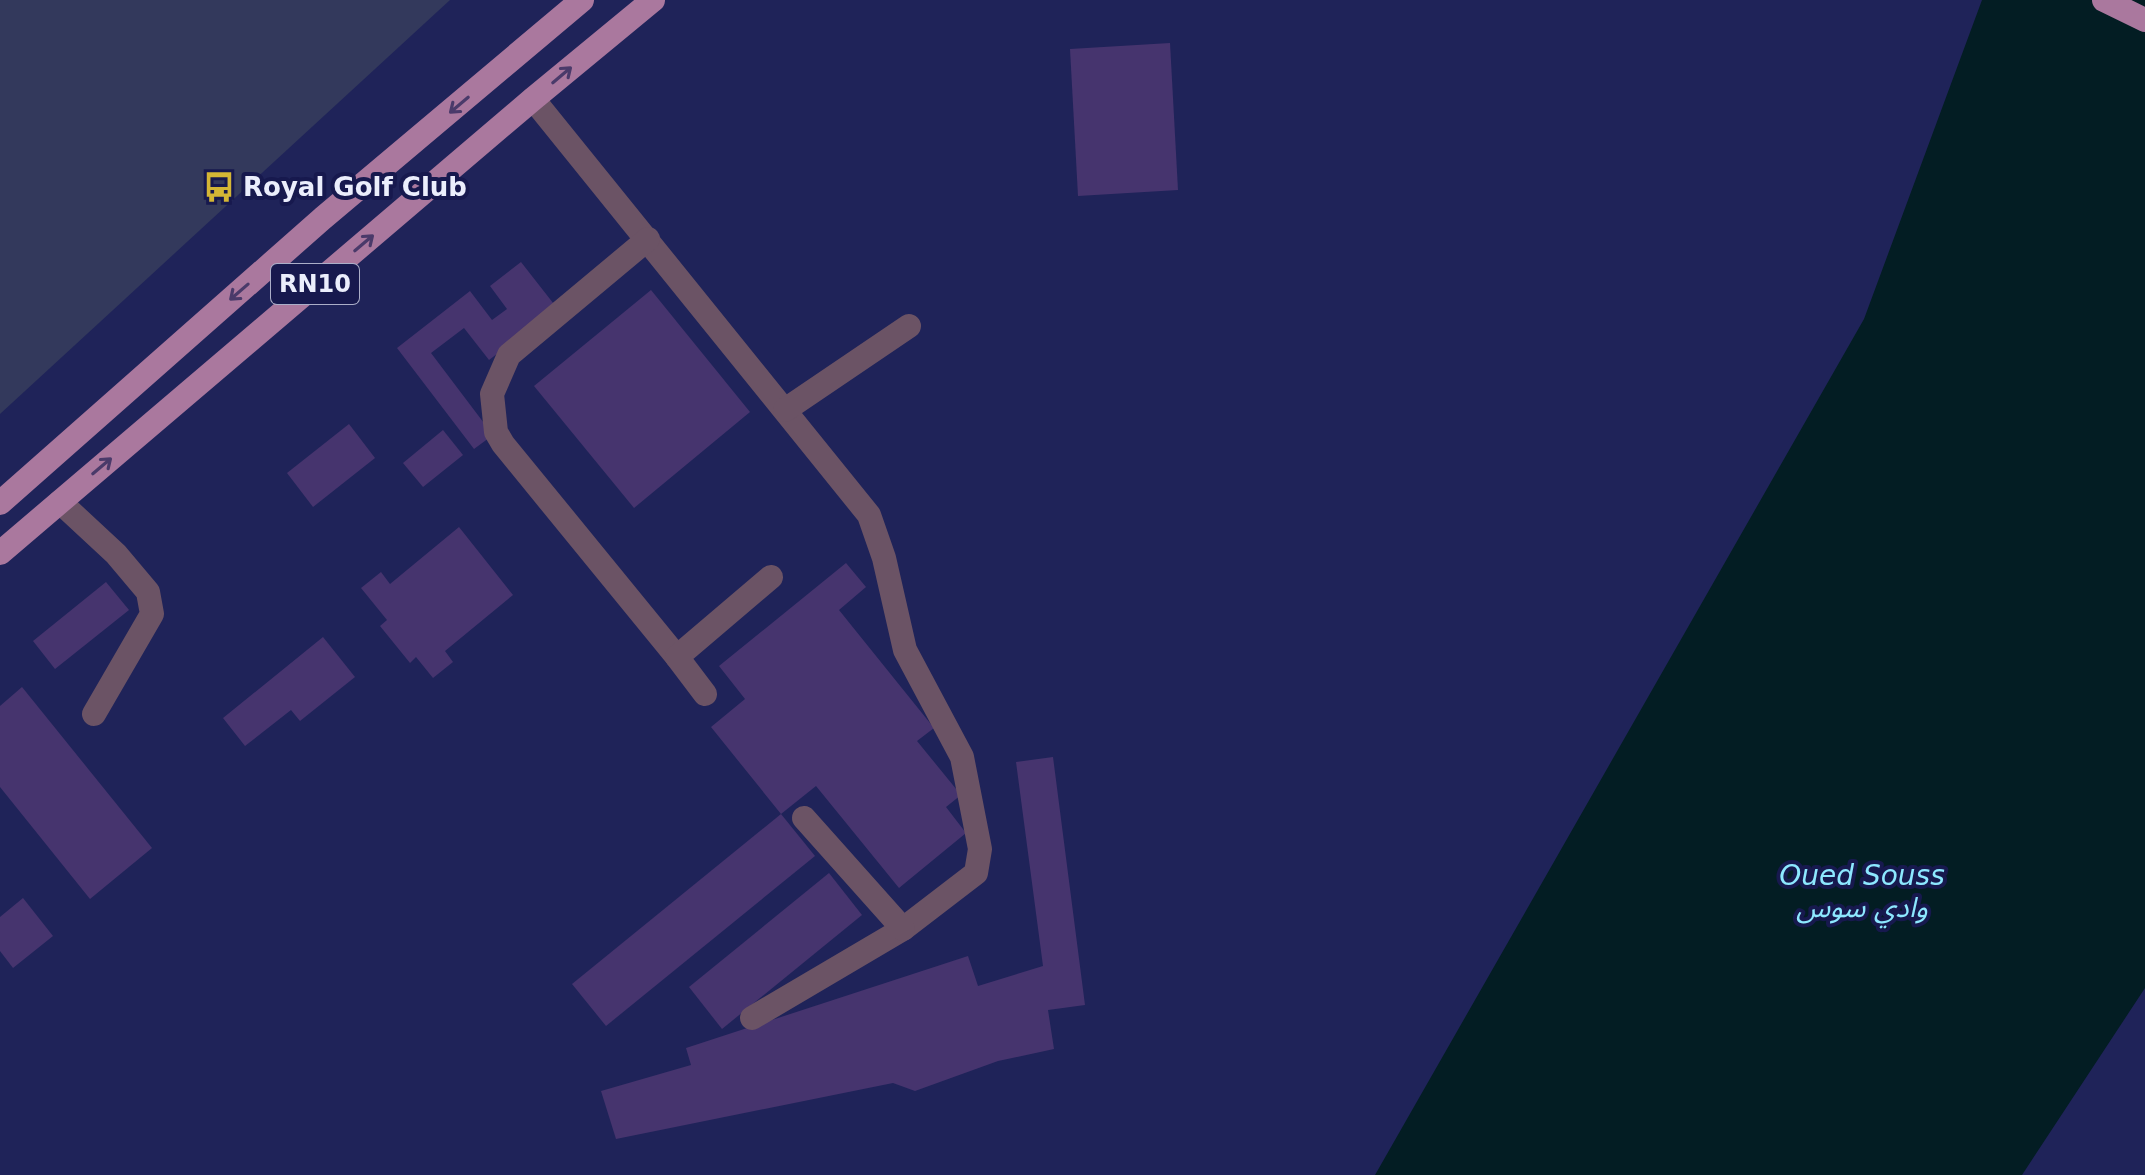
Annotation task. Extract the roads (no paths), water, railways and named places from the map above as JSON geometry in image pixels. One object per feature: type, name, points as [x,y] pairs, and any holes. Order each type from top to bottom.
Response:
[{"type":"main road","name":"RN10","points":[[0,503],[323,218],[582,0]]},
{"type":"main road","name":"RN10","points":[[0,553],[653,0]]},
{"type":"main road","points":[[2104,0],[2145,20]]},
{"type":"lane","points":[[533,99],[869,515],[884,558],[905,650],[962,757],[980,849],[976,873],[903,929],[752,1018]]},
{"type":"lane","points":[[648,239],[509,355],[492,394],[496,432],[705,694]]},
{"type":"lane","points":[[785,410],[909,326]]},
{"type":"lane","points":[[60,502],[116,554],[148,592],[152,614],[94,714]]},
{"type":"lane","points":[[677,657],[771,577]]},
{"type":"lane","points":[[804,818],[903,929]]},
{"type":"water","name":"Oued Souss وادي سوس","points":[[1982,0],[2145,0],[2145,988],[2022,1175],[1375,1175],[1864,319]]},
{"type":"place","name":"Royal Golf Club","points":[[219,187]]}]
